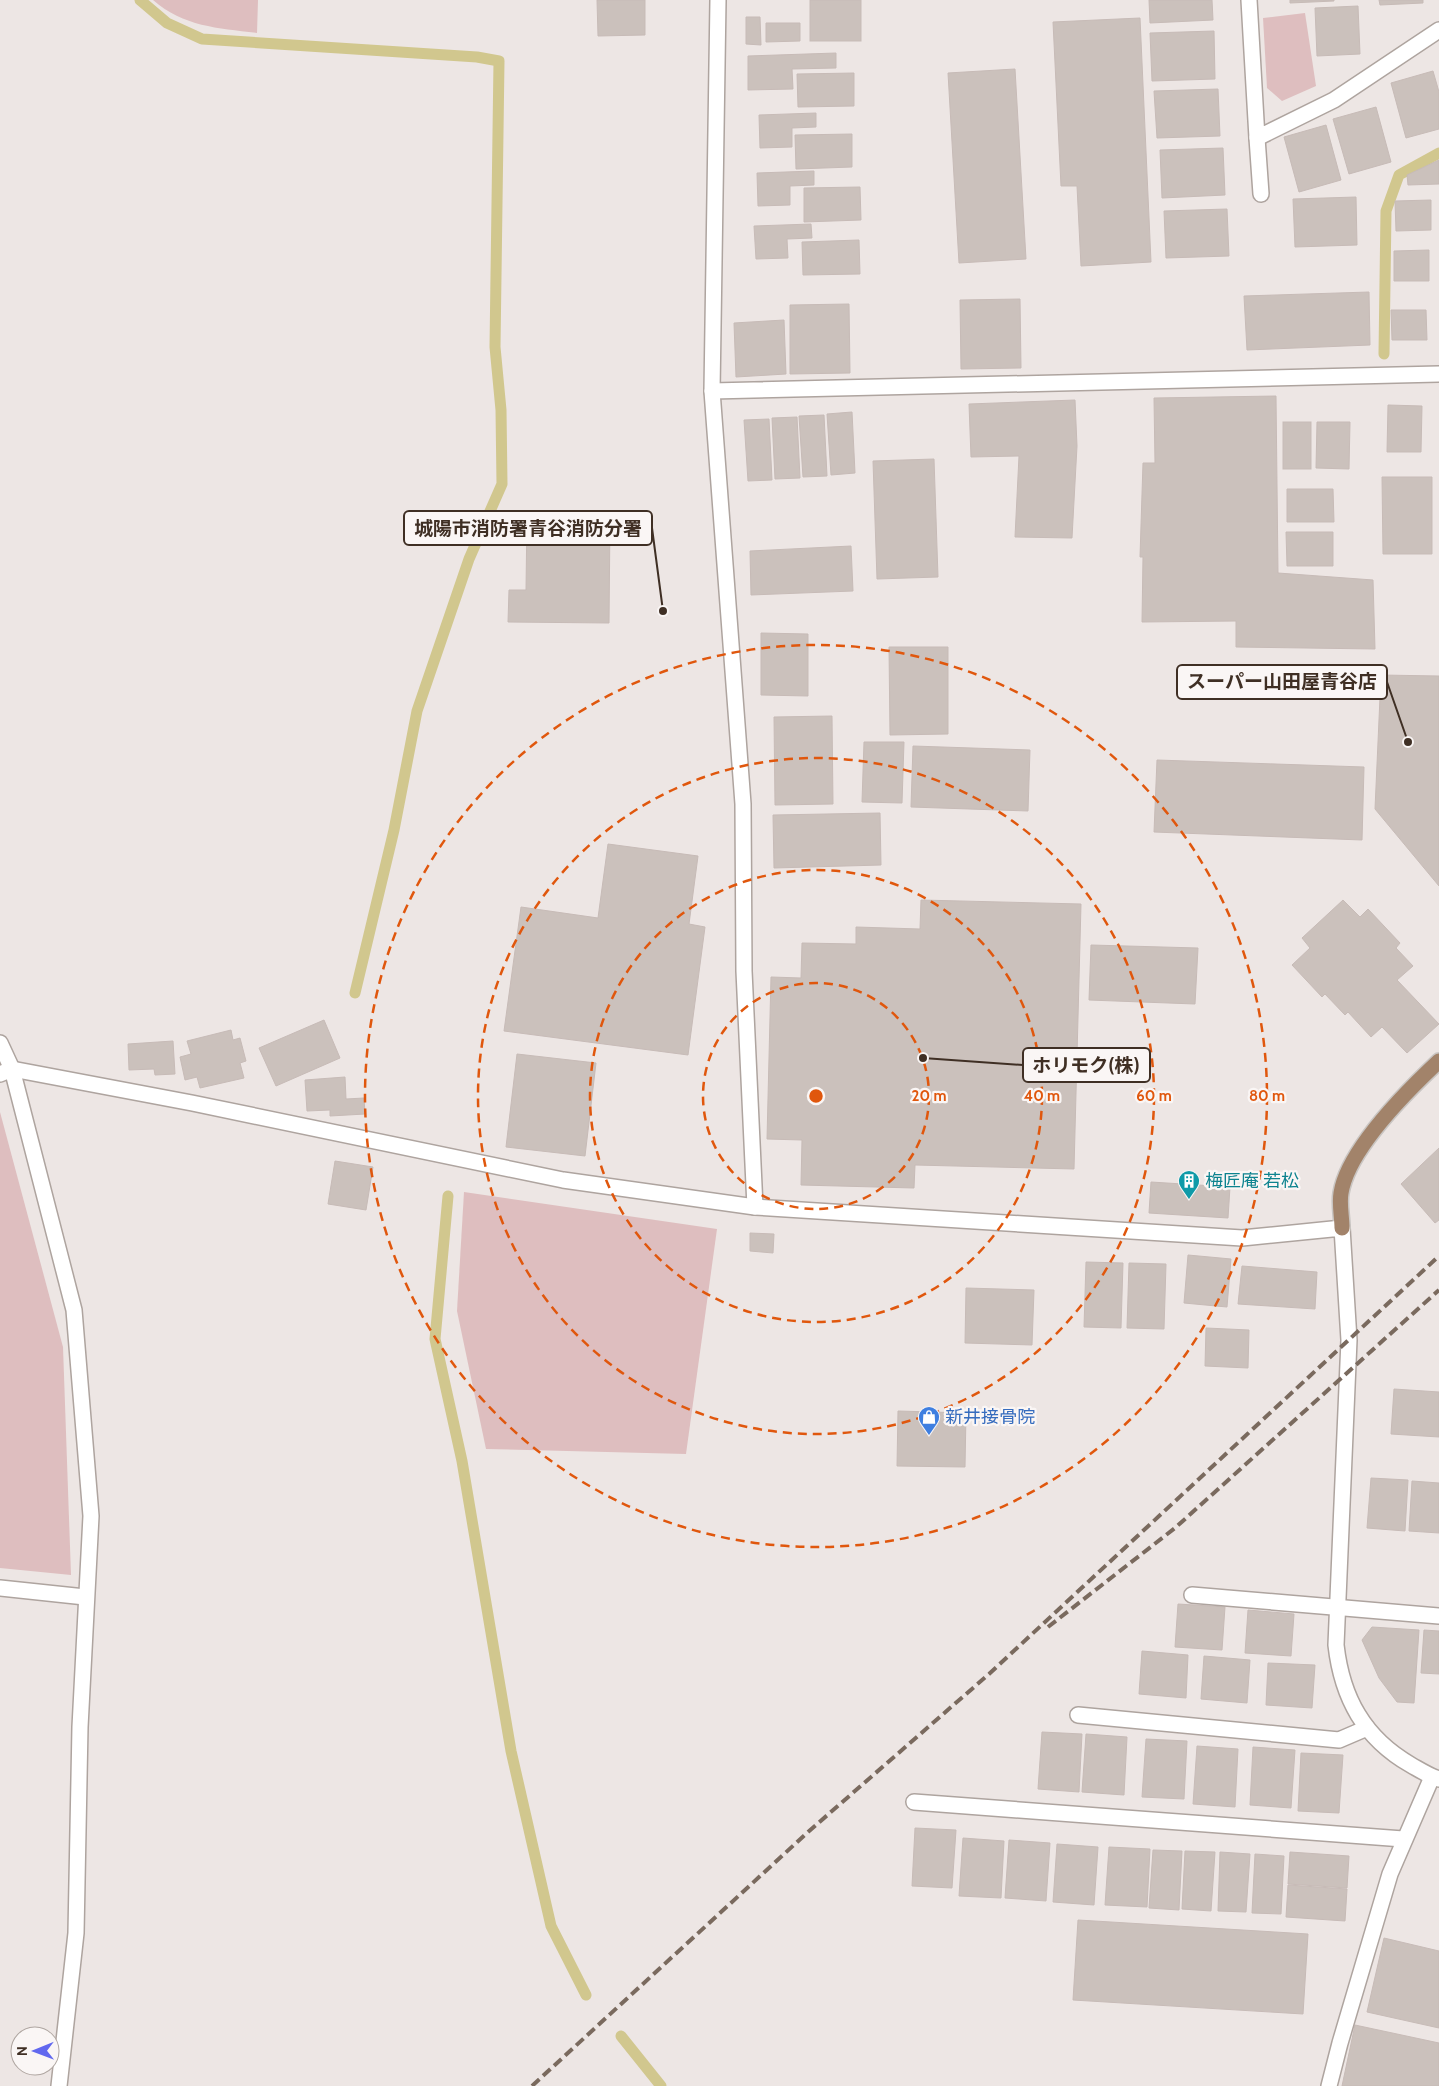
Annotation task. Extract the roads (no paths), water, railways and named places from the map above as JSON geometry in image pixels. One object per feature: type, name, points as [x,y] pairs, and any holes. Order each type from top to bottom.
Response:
[{"type":"main road","points":[[1342,1228],[1341,1193],[1356,1153],[1411,1087],[1439,1061]]},
{"type":"street","points":[[718,0],[712,391],[743,804],[744,971],[755,1207]]},
{"type":"street","points":[[1249,0],[1261,194]]},
{"type":"street","points":[[1257,138],[1334,100],[1439,30]]},
{"type":"street","points":[[712,391],[1439,374]]},
{"type":"street","points":[[0,1043],[6,1072],[74,1310],[91,1516],[80,1727],[76,1933],[59,2086]]},
{"type":"street","points":[[6,1072],[192,1103],[563,1180],[755,1207],[1242,1238],[1342,1228],[1349,1340],[1336,1645],[1339,1673],[1349,1701],[1382,1746],[1435,1778],[1404,1839],[1390,1874],[1340,2043],[1330,2086]]},
{"type":"street","points":[[0,1588],[86,1597]]},
{"type":"street","points":[[1192,1595],[1439,1616]]},
{"type":"street","points":[[1078,1715],[1339,1740],[1367,1728]]},
{"type":"street","points":[[914,1802],[1404,1839]]},
{"type":"waterway","points":[[140,0],[167,23],[202,39],[477,57],[499,61],[495,347],[501,410],[502,484],[469,559],[417,711],[394,830],[355,993]]},
{"type":"waterway","points":[[1384,354],[1386,211],[1399,175],[1439,153]]},
{"type":"waterway","points":[[448,1196],[435,1339],[462,1461],[511,1751],[551,1926],[586,1995]]},
{"type":"waterway","points":[[621,2036],[661,2086]]},
{"type":"railway","points":[[532,2086],[808,1832],[989,1674],[1439,1256]]},
{"type":"railway","points":[[1048,1627],[1175,1528],[1439,1290]]},
{"type":"place","name":"城陽市消防署青谷消防分署","points":[[663,611]]},
{"type":"place","name":"スーパー山田屋青谷店","points":[[1408,742]]},
{"type":"place","name":"ホリモク(株)","points":[[923,1058]]},
{"type":"place","name":"梅匠庵 若松","points":[[1189,1200]]},
{"type":"place","name":"新井接骨院","points":[[929,1436]]}]
